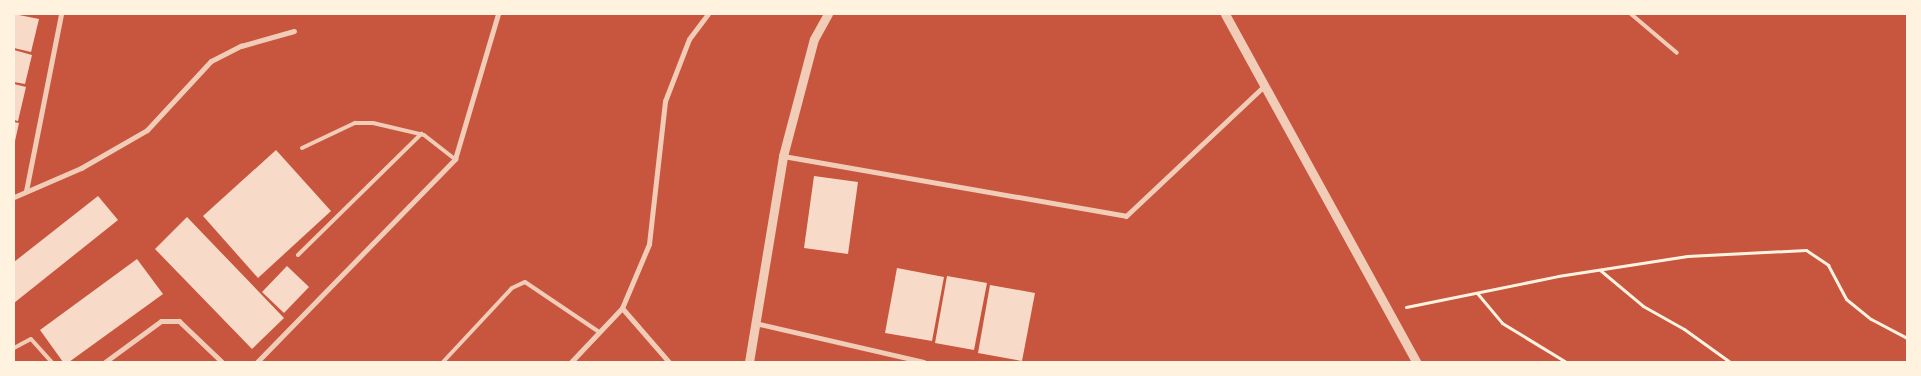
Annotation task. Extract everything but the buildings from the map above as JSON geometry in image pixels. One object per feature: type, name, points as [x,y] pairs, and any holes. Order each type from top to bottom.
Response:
[{"type":"street","points":[[26,191],[61,14]]},
{"type":"street","points":[[257,362],[455,159],[498,14]]},
{"type":"street","points":[[571,362],[622,308],[649,244],[665,101],[689,39],[708,14]]},
{"type":"street","points":[[750,362],[783,156],[814,38],[828,14]]},
{"type":"street","points":[[1225,14],[1416,362]]},
{"type":"street","points":[[14,197],[81,168],[147,130],[211,61],[241,46],[294,31]]},
{"type":"street","points":[[783,156],[1126,216],[1264,86]]},
{"type":"street","points":[[622,308],[669,362]]},
{"type":"street","points":[[105,362],[161,321],[179,321],[222,362]]},
{"type":"street","points":[[755,323],[924,362]]},
{"type":"lane","points":[[1631,14],[1677,53]]},
{"type":"lane","points":[[302,148],[354,123],[373,123],[421,134],[455,159]]},
{"type":"lane","points":[[298,255],[421,134]]},
{"type":"lane","points":[[443,362],[512,288],[525,282],[599,332]]},
{"type":"lane","points":[[14,348],[31,339],[52,362]]},
{"type":"path","points":[[1388,311],[1600,269],[1687,256],[1806,250],[1828,265],[1846,299],[1871,319],[1907,338]]},
{"type":"path","points":[[1600,269],[1643,306],[1684,329],[1730,362]]},
{"type":"path","points":[[1478,293],[1502,323],[1566,362]]}]
